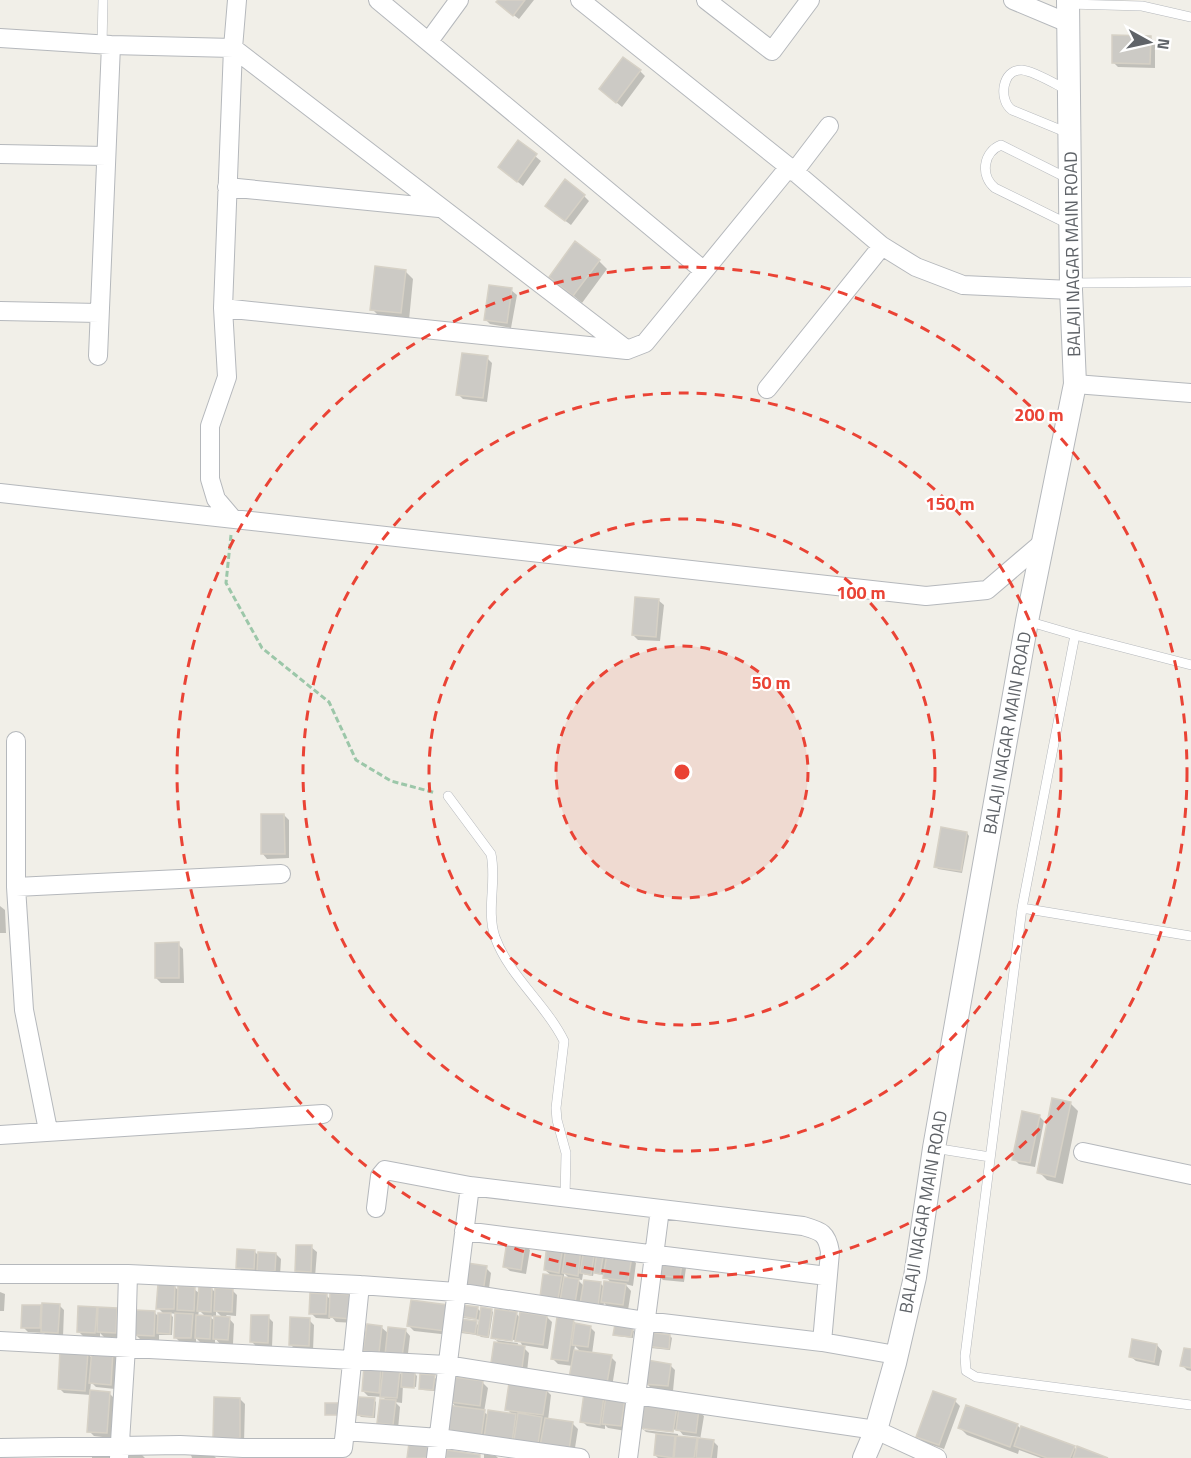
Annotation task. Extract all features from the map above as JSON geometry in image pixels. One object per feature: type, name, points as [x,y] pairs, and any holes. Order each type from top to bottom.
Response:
[{"type":"street","points":[[233,519],[216,499],[210,479],[210,426],[227,377],[223,308],[233,48],[237,0]]},
{"type":"street","points":[[378,0],[429,40],[703,270]]},
{"type":"street","points":[[429,40],[459,0]]},
{"type":"street","points":[[580,0],[791,169],[882,246],[916,267],[963,285],[1070,287]]},
{"type":"street","points":[[706,0],[772,51],[810,0]]},
{"type":"street","points":[[1014,0],[1068,9]]},
{"type":"street","name":"BALAJI NAGAR MAIN ROAD","points":[[864,1458],[876,1430],[915,1277],[934,1148],[1027,621],[1076,384],[1070,287],[1068,9]]},
{"type":"street","points":[[0,38],[107,45],[233,48],[627,351]]},
{"type":"street","points":[[98,356],[106,156],[107,45]]},
{"type":"street","points":[[223,308],[627,351],[645,343],[703,270],[829,126]]},
{"type":"street","points":[[0,154],[106,156]]},
{"type":"street","points":[[227,187],[439,208]]},
{"type":"street","points":[[767,389],[882,246]]},
{"type":"street","points":[[0,311],[99,313]]},
{"type":"street","points":[[1076,384],[1191,393]]},
{"type":"street","points":[[0,493],[926,596],[987,590],[1042,543]]},
{"type":"street","points":[[16,741],[16,887],[24,1011],[48,1130]]},
{"type":"street","points":[[16,887],[281,874]]},
{"type":"street","points":[[0,1135],[48,1130],[323,1114]]},
{"type":"street","points":[[1083,1152],[1191,1175]]},
{"type":"street","points":[[376,1208],[380,1176],[385,1170],[470,1186],[803,1227],[819,1231],[828,1239],[830,1252],[822,1342]]},
{"type":"street","points":[[436,1458],[470,1186]]},
{"type":"street","points":[[628,1458],[660,1209]]},
{"type":"street","points":[[464,1231],[828,1276]]},
{"type":"street","points":[[0,1274],[129,1274],[456,1292],[645,1321],[822,1342],[896,1355]]},
{"type":"street","points":[[119,1452],[129,1274]]},
{"type":"street","points":[[0,1448],[53,1452],[180,1451],[304,1454],[343,1448],[360,1285]]},
{"type":"street","points":[[0,1341],[446,1365],[876,1430],[937,1458]]},
{"type":"street","points":[[345,1431],[439,1438],[580,1458]]},
{"type":"lane","points":[[103,0],[107,45]]},
{"type":"lane","points":[[1068,9],[1142,6],[1191,17]]},
{"type":"lane","points":[[1069,91],[1026,70],[1018,70],[1012,73],[1005,85],[1003,97],[1006,105],[1012,110],[1069,134]]},
{"type":"lane","points":[[1070,179],[1001,145],[994,147],[986,159],[985,174],[988,183],[994,188],[1070,225]]},
{"type":"lane","points":[[1070,287],[1191,282]]},
{"type":"lane","points":[[1027,621],[1075,636],[1191,665]]},
{"type":"lane","points":[[1075,636],[1022,908],[965,1356],[966,1371],[976,1377],[1191,1405]]},
{"type":"lane","points":[[448,796],[491,854],[493,863],[491,921],[495,937],[504,955],[564,1041],[556,1108],[566,1153],[565,1198]]},
{"type":"lane","points":[[1022,908],[1191,936]]},
{"type":"lane","points":[[934,1148],[990,1157]]},
{"type":"path","points":[[233,519],[226,583],[262,648],[329,702],[356,760],[391,781],[448,796]]},
{"type":"building","points":[[498,0],[525,0],[513,16],[496,2]]},
{"type":"building","points":[[1112,35],[1151,36],[1150,64],[1112,63]]},
{"type":"building","points":[[623,57],[641,70],[616,103],[599,89]]},
{"type":"building","points":[[518,140],[537,154],[517,182],[498,167]]},
{"type":"building","points":[[565,179],[585,195],[565,221],[545,206]]},
{"type":"building","points":[[575,241],[600,260],[573,296],[549,277]]},
{"type":"building","points":[[375,266],[406,270],[401,313],[370,310]]},
{"type":"building","points":[[489,285],[512,288],[507,323],[484,320]]},
{"type":"building","points":[[462,353],[488,356],[483,398],[456,395]]},
{"type":"building","points":[[635,597],[659,599],[656,637],[632,635]]},
{"type":"building","points":[[261,814],[284,814],[285,854],[261,854]]},
{"type":"building","points":[[941,827],[967,832],[961,871],[934,867]]},
{"type":"building","points":[[179,942],[179,978],[155,978],[155,943]]},
{"type":"building","points":[[1052,1098],[1071,1102],[1055,1177],[1037,1173]]},
{"type":"building","points":[[1022,1111],[1040,1115],[1030,1163],[1012,1160]]},
{"type":"building","points":[[507,1241],[525,1243],[521,1270],[503,1267]]},
{"type":"building","points":[[547,1244],[563,1246],[559,1273],[544,1270]]},
{"type":"building","points":[[296,1245],[312,1245],[311,1272],[295,1271]]},
{"type":"building","points":[[566,1247],[581,1249],[578,1276],[562,1273]]},
{"type":"building","points":[[584,1248],[595,1250],[591,1275],[580,1273]]},
{"type":"building","points":[[237,1249],[255,1250],[254,1269],[236,1268]]},
{"type":"building","points":[[597,1251],[604,1252],[600,1274],[594,1273]]},
{"type":"building","points":[[258,1252],[276,1253],[275,1271],[257,1271]]},
{"type":"building","points":[[607,1253],[632,1256],[628,1281],[603,1278]]},
{"type":"building","points":[[658,1259],[682,1262],[680,1278],[656,1275]]},
{"type":"building","points":[[467,1263],[487,1266],[483,1292],[463,1289]]},
{"type":"building","points":[[543,1274],[562,1276],[558,1299],[540,1297]]},
{"type":"building","points":[[564,1277],[579,1279],[575,1303],[560,1301]]},
{"type":"building","points":[[584,1280],[601,1282],[598,1307],[580,1304]]},
{"type":"building","points":[[604,1281],[626,1284],[623,1305],[601,1302]]},
{"type":"building","points":[[158,1284],[175,1285],[174,1309],[156,1309]]},
{"type":"building","points":[[178,1286],[195,1287],[194,1311],[177,1310]]},
{"type":"building","points":[[199,1287],[212,1287],[211,1312],[197,1311]]},
{"type":"building","points":[[215,1288],[233,1289],[232,1312],[214,1311]]},
{"type":"building","points":[[310,1293],[327,1294],[326,1314],[309,1314]]},
{"type":"building","points":[[330,1293],[352,1295],[351,1319],[329,1317]]},
{"type":"building","points":[[411,1300],[448,1305],[445,1331],[407,1326]]},
{"type":"building","points":[[42,1303],[60,1304],[58,1333],[41,1332]]},
{"type":"building","points":[[22,1305],[41,1305],[40,1328],[21,1328]]},
{"type":"building","points":[[461,1305],[478,1307],[476,1319],[460,1316]]},
{"type":"building","points":[[78,1306],[97,1307],[95,1333],[77,1332]]},
{"type":"building","points":[[98,1307],[117,1308],[116,1333],[97,1332]]},
{"type":"building","points":[[481,1307],[492,1309],[488,1337],[477,1335]]},
{"type":"building","points":[[495,1309],[517,1312],[512,1341],[491,1338]]},
{"type":"building","points":[[135,1310],[155,1311],[154,1336],[133,1335]]},
{"type":"building","points":[[520,1312],[547,1316],[543,1345],[515,1341]]},
{"type":"building","points":[[158,1313],[171,1313],[170,1334],[157,1333]]},
{"type":"building","points":[[175,1313],[193,1314],[191,1338],[174,1338]]},
{"type":"building","points":[[196,1315],[211,1316],[210,1339],[195,1338]]},
{"type":"building","points":[[251,1315],[269,1315],[268,1343],[250,1342]]},
{"type":"building","points":[[214,1316],[230,1317],[228,1340],[213,1339]]},
{"type":"building","points":[[290,1317],[310,1318],[309,1346],[289,1345]]},
{"type":"building","points":[[557,1317],[574,1319],[568,1361],[551,1359]]},
{"type":"building","points":[[459,1319],[477,1321],[475,1334],[457,1331]]},
{"type":"building","points":[[575,1323],[591,1326],[588,1347],[572,1345]]},
{"type":"building","points":[[367,1324],[382,1326],[379,1353],[363,1351]]},
{"type":"building","points":[[615,1324],[633,1327],[631,1337],[613,1335]]},
{"type":"building","points":[[388,1327],[406,1329],[402,1357],[385,1355]]},
{"type":"building","points":[[649,1332],[670,1335],[669,1349],[647,1346]]},
{"type":"building","points":[[1132,1339],[1157,1344],[1154,1362],[1129,1357]]},
{"type":"building","points":[[494,1342],[525,1346],[522,1368],[491,1363]]},
{"type":"building","points":[[1184,1348],[1191,1349],[1191,1368],[1180,1366]]},
{"type":"building","points":[[92,1349],[113,1351],[111,1385],[89,1383]]},
{"type":"building","points":[[60,1350],[88,1352],[85,1391],[58,1389]]},
{"type":"building","points":[[574,1350],[612,1355],[607,1383],[569,1378]]},
{"type":"building","points":[[647,1360],[671,1364],[668,1386],[644,1384]]},
{"type":"building","points":[[364,1366],[381,1367],[379,1393],[362,1391]]},
{"type":"building","points":[[383,1369],[400,1370],[397,1398],[380,1397]]},
{"type":"building","points":[[402,1371],[415,1372],[414,1388],[401,1387]]},
{"type":"building","points":[[420,1374],[435,1375],[433,1390],[419,1389]]},
{"type":"building","points":[[453,1377],[483,1381],[480,1406],[450,1402]]},
{"type":"building","points":[[509,1383],[547,1389],[543,1415],[505,1410]]},
{"type":"building","points":[[90,1390],[110,1392],[107,1433],[87,1432]]},
{"type":"building","points":[[933,1391],[956,1399],[939,1445],[916,1437]]},
{"type":"building","points":[[584,1393],[604,1396],[600,1425],[580,1422]]},
{"type":"building","points":[[606,1395],[625,1398],[621,1426],[602,1424]]},
{"type":"building","points":[[214,1397],[240,1398],[240,1438],[213,1438]]},
{"type":"building","points":[[359,1397],[375,1398],[373,1417],[357,1415]]},
{"type":"building","points":[[380,1399],[396,1400],[393,1425],[377,1423]]},
{"type":"building","points":[[325,1403],[338,1403],[338,1415],[325,1415]]},
{"type":"building","points":[[642,1403],[677,1407],[673,1432],[639,1428]]},
{"type":"building","points":[[447,1405],[485,1410],[481,1438],[443,1433]]},
{"type":"building","points":[[966,1405],[1018,1424],[1010,1447],[958,1428]]},
{"type":"building","points":[[679,1407],[699,1409],[696,1433],[676,1430]]},
{"type":"building","points":[[488,1410],[516,1414],[512,1442],[484,1438]]},
{"type":"building","points":[[518,1413],[542,1417],[538,1444],[514,1440]]},
{"type":"building","points":[[545,1418],[573,1422],[569,1450],[540,1446]]},
{"type":"building","points":[[1021,1426],[1075,1446],[1070,1458],[1047,1458],[1014,1446]]},
{"type":"building","points":[[656,1434],[675,1436],[673,1458],[654,1455]]},
{"type":"building","points":[[676,1436],[697,1438],[694,1458],[674,1458]]},
{"type":"building","points":[[698,1438],[714,1440],[711,1458],[696,1458]]},
{"type":"building","points":[[409,1443],[430,1445],[428,1458],[407,1458]]},
{"type":"building","points":[[1077,1446],[1108,1458],[1073,1458]]},
{"type":"building","points":[[447,1450],[480,1455],[480,1458],[446,1458]]}]
